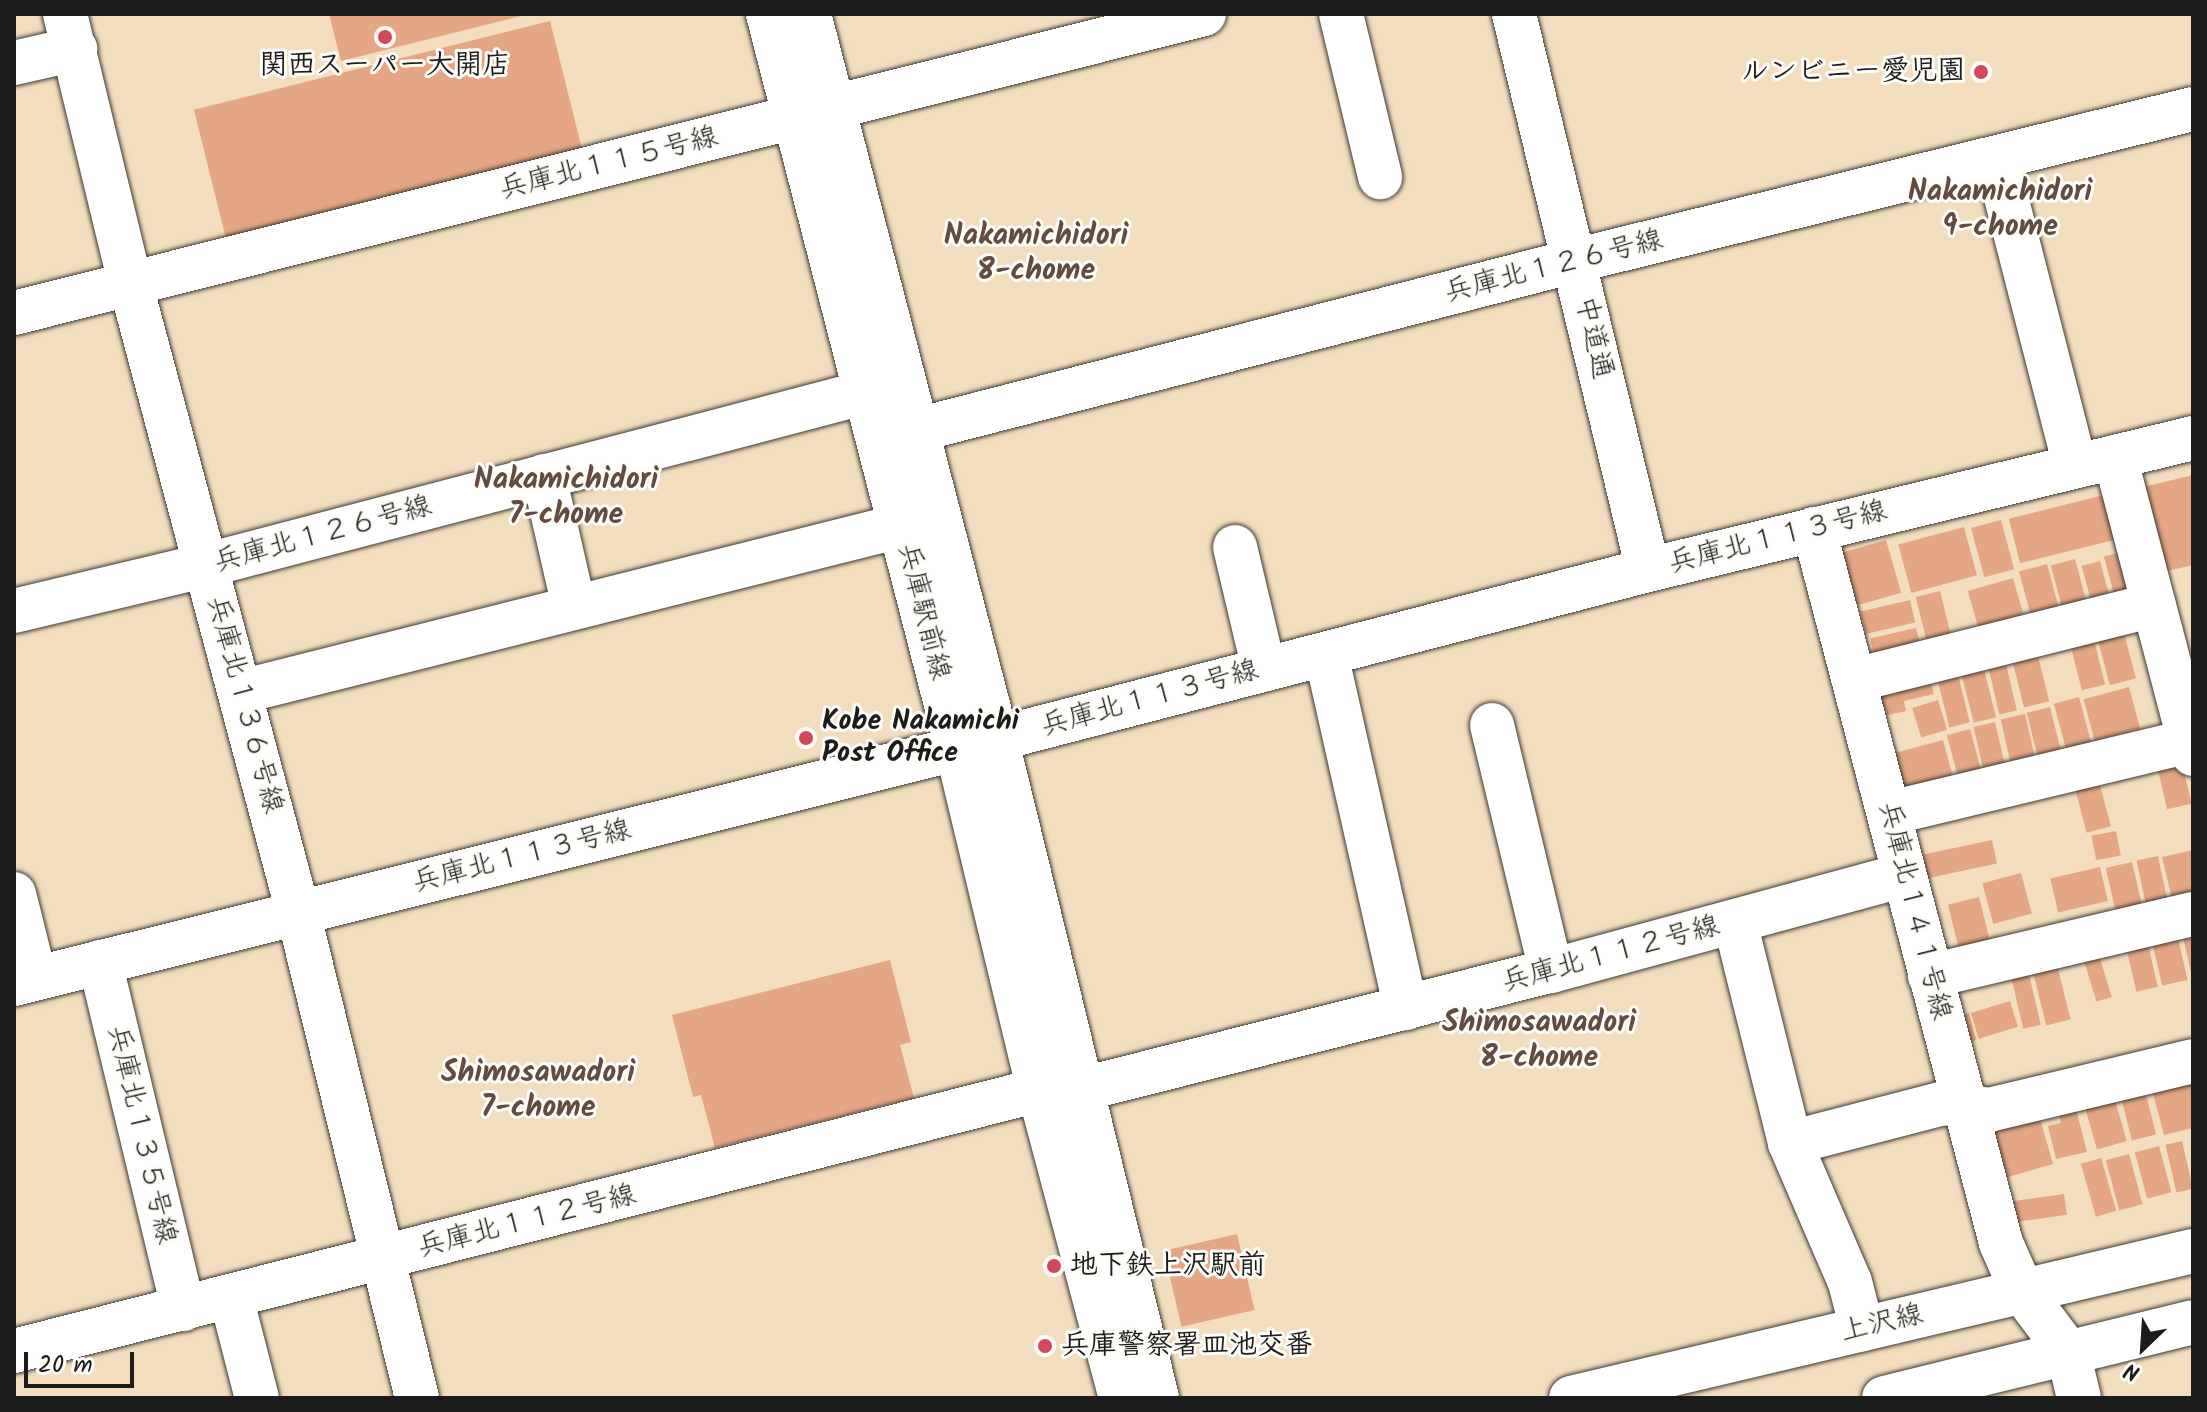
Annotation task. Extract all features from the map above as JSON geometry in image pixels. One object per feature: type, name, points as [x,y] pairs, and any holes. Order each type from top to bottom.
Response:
[{"type":"street","name":"兵庫駅前線","points":[[768,14],[813,114],[917,430],[1039,1090],[1121,1398]]},
{"type":"street","name":"兵庫駅前線","points":[[809,14],[813,114],[863,393],[900,526],[977,744],[1083,1089],[1157,1398]]},
{"type":"street","name":"兵庫北１１５号線","points":[[14,313],[1204,14]]},
{"type":"street","points":[[1341,14],[1380,177]]},
{"type":"street","name":"中道通","points":[[1514,14],[1648,570]]},
{"type":"street","points":[[14,63],[70,32]]},
{"type":"street","name":"兵庫北１３６号線","points":[[70,32],[130,282],[298,912],[417,1398]]},
{"type":"street","name":"兵庫北１２６号線","points":[[917,430],[1574,261],[2193,109]]},
{"type":"street","points":[[1890,813],[2192,747],[2154,605],[2095,462],[1996,158]]},
{"type":"street","name":"兵庫北１２６号線","points":[[14,611],[207,565],[863,393]]},
{"type":"street","name":"兵庫北１１３号線","points":[[25,981],[977,744],[1648,570],[2193,438]]},
{"type":"street","points":[[544,476],[574,607]]},
{"type":"street","points":[[240,692],[900,526]]},
{"type":"street","name":"兵庫北１４１号線","points":[[1814,529],[2001,1243],[2022,1291],[2068,1352]]},
{"type":"street","points":[[1235,547],[1264,670]]},
{"type":"street","points":[[1855,680],[2154,605]]},
{"type":"street","points":[[1326,654],[1406,1008]]},
{"type":"street","points":[[1492,725],[1551,971]]},
{"type":"street","name":"兵庫北１１２号線","points":[[1083,1089],[1551,971],[1904,875]]},
{"type":"street","points":[[14,894],[25,981]]},
{"type":"street","points":[[1930,976],[2193,914]]},
{"type":"street","points":[[1735,922],[1790,1143],[1850,1282],[1862,1329]]},
{"type":"street","name":"兵庫北１３５号線","points":[[100,962],[183,1309]]},
{"type":"street","points":[[1790,1143],[1944,1103],[1989,1110],[2193,1061]]},
{"type":"street","name":"兵庫北１１２号線","points":[[14,1351],[1039,1090]]},
{"type":"street","name":"上沢線","points":[[1571,1398],[2193,1251]]},
{"type":"street","points":[[231,1297],[257,1398]]},
{"type":"street","points":[[1884,1398],[2193,1322]]},
{"type":"street","points":[[2068,1352],[2079,1398]]},
{"type":"building","name":"関西スーパー大開店","points":[[329,14],[525,14],[525,15],[341,61]]},
{"type":"building","points":[[550,21],[582,148],[226,237],[194,110]]},
{"type":"building","points":[[2193,475],[2193,565],[2159,573],[2139,488]]},
{"type":"building","points":[[2104,495],[2115,540],[2020,563],[2009,519]]},
{"type":"building","points":[[2001,520],[2014,569],[1984,577],[1971,528]]},
{"type":"building","points":[[1964,527],[1977,575],[1911,593],[1898,545]]},
{"type":"building","points":[[1886,540],[1901,593],[1857,606],[1842,553]]},
{"type":"building","points":[[2128,550],[2141,597],[2117,604],[2104,556]]},
{"type":"building","points":[[2075,559],[2089,610],[2065,617],[2051,565]]},
{"type":"building","points":[[2100,561],[2111,603],[2093,607],[2082,566]]},
{"type":"building","points":[[2047,564],[2061,616],[2033,624],[2019,572]]},
{"type":"building","points":[[2013,578],[2024,617],[1979,630],[1968,591]]},
{"type":"building","points":[[1940,591],[1953,643],[1929,649],[1916,597]]},
{"type":"building","points":[[1910,600],[1915,622],[1865,634],[1860,611]]},
{"type":"building","points":[[2122,626],[2136,678],[2110,685],[2096,633]]},
{"type":"building","points":[[1916,628],[1922,653],[1876,664],[1870,639]]},
{"type":"building","points":[[2092,632],[2105,684],[2082,690],[2069,638]]},
{"type":"building","points":[[2035,644],[2049,701],[2024,708],[2010,650]]},
{"type":"building","points":[[2004,655],[2017,711],[1999,715],[1986,659]]},
{"type":"building","points":[[1981,657],[1996,717],[1974,723],[1959,663]]},
{"type":"building","points":[[1956,667],[1970,722],[1949,727],[1936,672]]},
{"type":"building","points":[[1928,672],[1934,694],[1904,701],[1906,711],[1884,716],[1876,685]]},
{"type":"building","points":[[2129,687],[2140,729],[2095,741],[2084,699]]},
{"type":"building","points":[[2079,697],[2094,753],[2069,760],[2054,704]]},
{"type":"building","points":[[1938,700],[1947,730],[1921,738],[1912,708]]},
{"type":"building","points":[[2050,707],[2064,761],[2040,767],[2027,713]]},
{"type":"building","points":[[2025,714],[2037,768],[2013,773],[2001,720]]},
{"type":"building","points":[[1995,722],[2007,773],[1985,778],[1974,727]]},
{"type":"building","points":[[1970,729],[1982,775],[1959,782],[1947,735]]},
{"type":"building","points":[[1943,740],[1955,786],[1899,801],[1887,755]]},
{"type":"building","points":[[2180,754],[2191,804],[2167,809],[2156,760]]},
{"type":"building","points":[[2098,778],[2111,826],[2087,833],[2074,784]]},
{"type":"building","points":[[2116,831],[2121,856],[2096,860],[2091,836]]},
{"type":"building","points":[[1992,840],[1997,863],[1928,878],[1923,855]]},
{"type":"building","points":[[2193,850],[2193,902],[2174,907],[2162,857]]},
{"type":"building","points":[[2158,856],[2170,911],[2148,915],[2136,861]]},
{"type":"building","points":[[2132,862],[2145,918],[2119,924],[2106,868]]},
{"type":"building","points":[[2100,867],[2108,901],[2058,913],[2050,878]]},
{"type":"building","points":[[2021,873],[2032,914],[1993,924],[1982,883]]},
{"type":"building","points":[[1979,897],[1994,955],[1962,963],[1948,905]]},
{"type":"building","points":[[2177,934],[2188,980],[2162,986],[2152,940]]},
{"type":"building","points":[[2193,935],[2193,977],[2192,977],[2183,937]]},
{"type":"building","points":[[2147,940],[2158,987],[2136,992],[2126,945]]},
{"type":"building","points":[[2098,952],[2112,997],[2096,1002],[2083,957]]},
{"type":"building","points":[[890,960],[911,1042],[900,1045],[914,1098],[715,1148],[701,1095],[693,1097],[672,1015]]},
{"type":"building","points":[[2057,965],[2071,1019],[2046,1025],[2033,971]]},
{"type":"building","points":[[2029,974],[2041,1025],[2023,1029],[2011,978]]},
{"type":"building","points":[[2010,1001],[2018,1027],[1979,1039],[1971,1013]]},
{"type":"building","points":[[1969,1013],[1976,1040],[1965,1043],[1957,1016]]},
{"type":"building","points":[[2193,1079],[2193,1128],[2164,1135],[2152,1090]]},
{"type":"building","points":[[2144,1086],[2156,1135],[2132,1141],[2120,1092]]},
{"type":"building","points":[[2113,1093],[2127,1141],[2097,1150],[2083,1102]]},
{"type":"building","points":[[2075,1105],[2087,1152],[2056,1159],[2048,1126],[2061,1123],[2058,1109]]},
{"type":"building","points":[[2039,1115],[2053,1164],[1999,1179],[1985,1130]]},
{"type":"building","points":[[2182,1141],[2193,1189],[2176,1193],[2165,1145]]},
{"type":"building","points":[[2159,1146],[2171,1192],[2147,1199],[2135,1152]]},
{"type":"building","points":[[2129,1154],[2142,1204],[2119,1210],[2106,1160]]},
{"type":"building","points":[[2101,1158],[2116,1211],[2096,1217],[2081,1164]]},
{"type":"building","points":[[2064,1194],[2067,1215],[2009,1223],[2007,1202]]},
{"type":"building","points":[[1237,1234],[1255,1310],[1181,1327],[1164,1251]]},
{"type":"place","name":"関西スーパー大開店","points":[[385,37]]},
{"type":"place","name":"ルンビニー愛児園","points":[[1981,72]]},
{"type":"place","name":"Kobe Nakamichi Post Office","points":[[806,738]]},
{"type":"place","name":"地下鉄上沢駅前","points":[[1054,1266]]},
{"type":"place","name":"兵庫警察署皿池交番","points":[[1045,1346]]},
{"type":"district","name":"Nakamichidori 9-chome","points":[[2000,209]]},
{"type":"district","name":"Nakamichidori 8-chome","points":[[1036,253]]},
{"type":"district","name":"Nakamichidori 7-chome","points":[[566,497]]},
{"type":"district","name":"Shimosawadori 8-chome","points":[[1539,1040]]},
{"type":"district","name":"Shimosawadori 7-chome","points":[[538,1090]]}]
